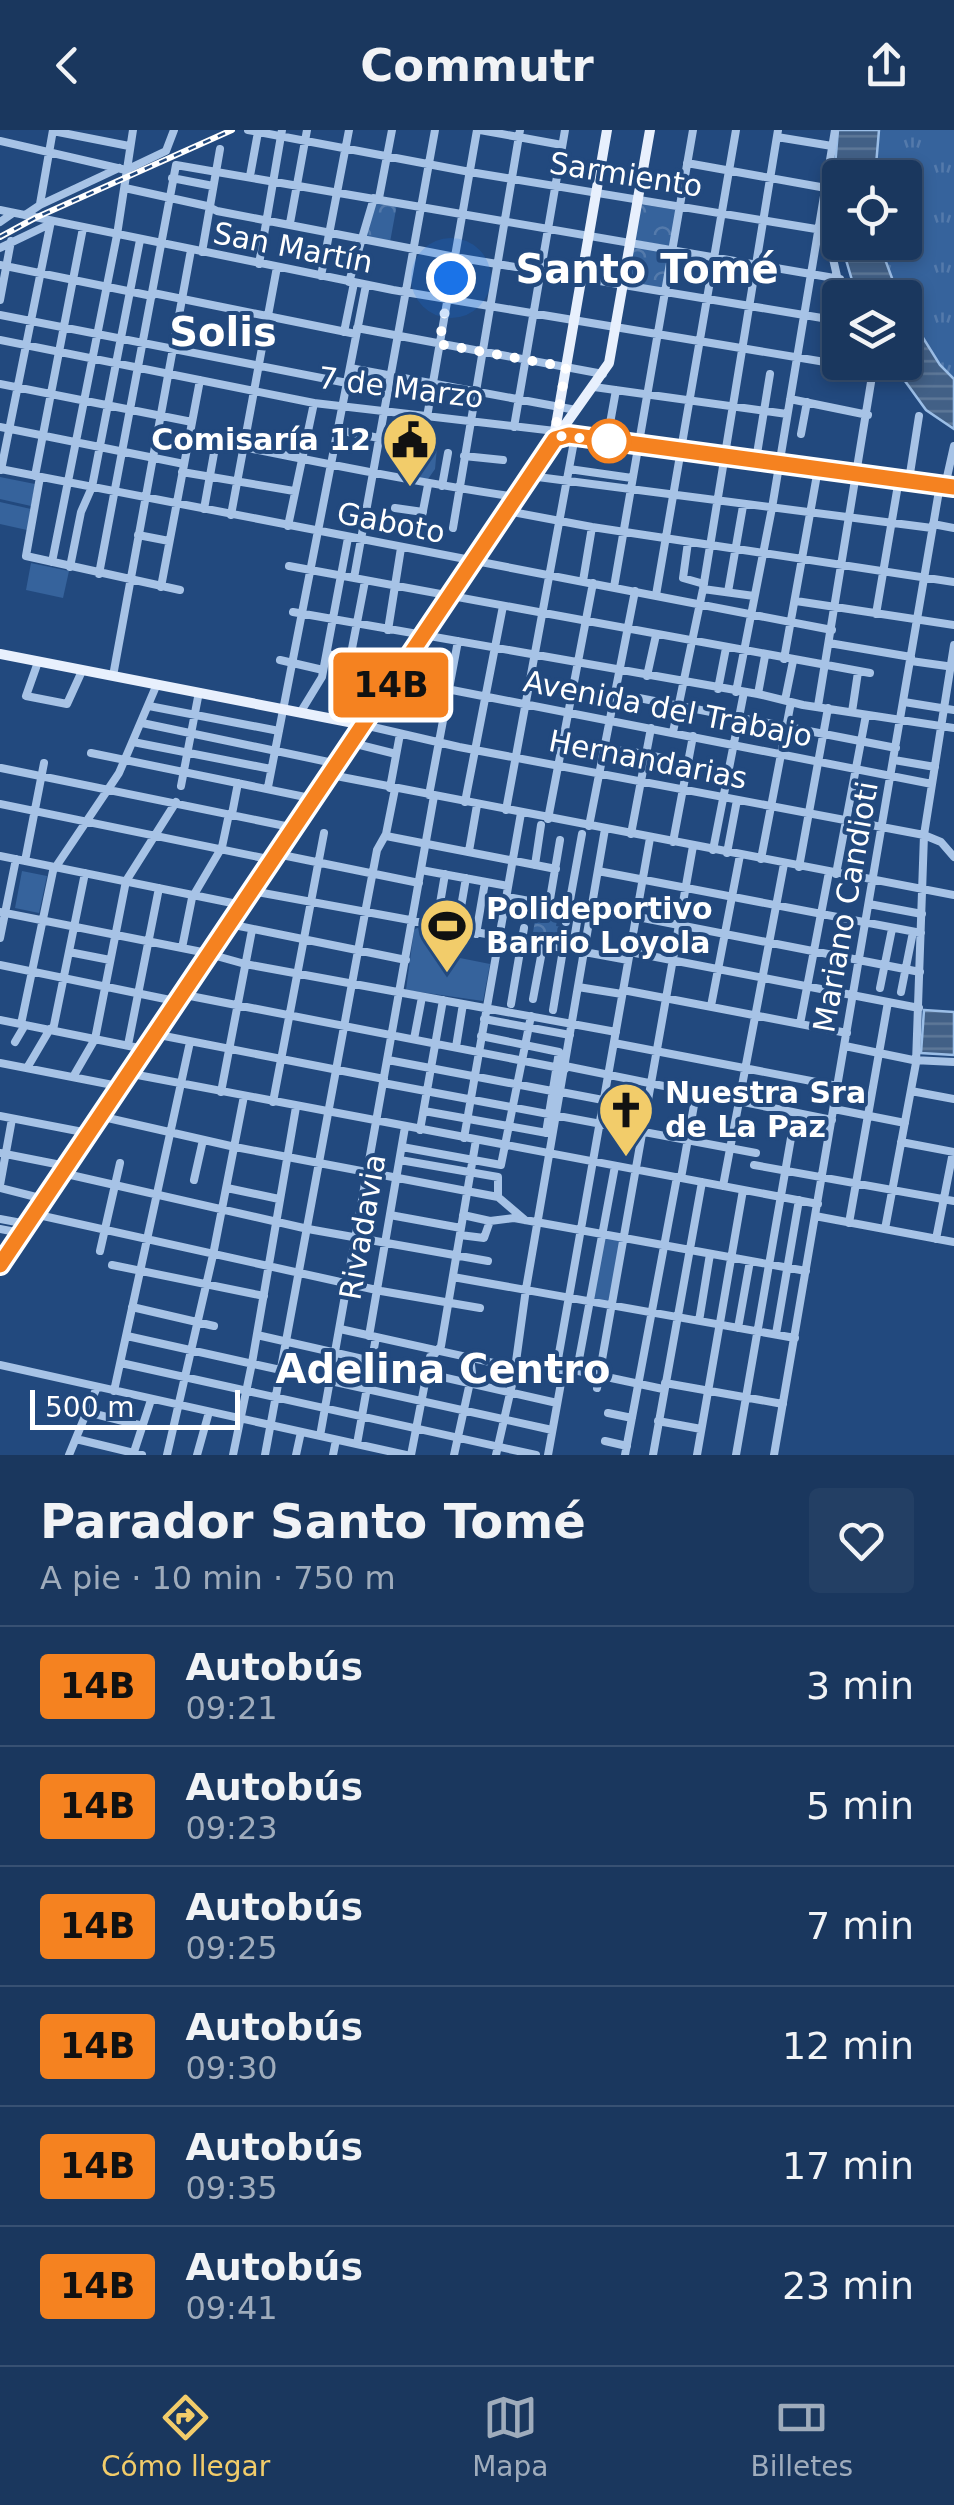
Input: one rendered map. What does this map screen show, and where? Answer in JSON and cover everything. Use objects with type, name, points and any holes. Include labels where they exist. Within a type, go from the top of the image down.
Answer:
[{"type":"main road","points":[[557,434],[608,130]]},
{"type":"main road","points":[[0,1265],[557,434],[603,374],[617,327],[650,130]]},
{"type":"main road","points":[[557,434],[946,486]]},
{"type":"main road","points":[[0,654],[364,725]]},
{"type":"main road","points":[[319,717],[364,725]]},
{"type":"main road","points":[[350,724],[355,730],[352,742]]},
{"type":"street","points":[[40,205],[53,130],[88,134],[130,146]]},
{"type":"street","points":[[52,562],[117,235],[124,188],[122,169],[132,130]]},
{"type":"street","points":[[25,215],[169,148],[174,130]]},
{"type":"street","points":[[290,223],[308,130]]},
{"type":"street","points":[[321,276],[349,130]]},
{"type":"street","points":[[344,332],[362,239],[392,130]]},
{"type":"street","points":[[354,578],[435,130]]},
{"type":"street","points":[[426,416],[479,130],[520,133],[562,145]]},
{"type":"street","points":[[514,427],[564,130]]},
{"type":"street","points":[[614,587],[693,130]]},
{"type":"street","points":[[656,595],[736,130]]},
{"type":"street","points":[[830,160],[835,130]]},
{"type":"street","points":[[250,176],[253,131]]},
{"type":"street","name":"Sarmiento","points":[[253,131],[822,231]]},
{"type":"street","points":[[453,528],[520,133]]},
{"type":"street","points":[[673,732],[704,586],[778,133],[832,146]]},
{"type":"street","points":[[259,264],[281,134]]},
{"type":"street","points":[[0,140],[122,169]]},
{"type":"street","points":[[202,252],[220,149]]},
{"type":"street","points":[[687,163],[822,187]]},
{"type":"street","points":[[99,574],[176,165],[840,279]]},
{"type":"street","points":[[172,178],[213,186]]},
{"type":"street","points":[[124,188],[455,257],[822,318]]},
{"type":"street","name":"San Martín","points":[[0,210],[366,285],[822,360]]},
{"type":"street","points":[[0,222],[13,213]]},
{"type":"street","points":[[0,248],[51,223]]},
{"type":"street","points":[[0,470],[4,428],[18,387],[51,223]]},
{"type":"street","points":[[84,228],[42,436],[25,553],[29,558],[180,590]]},
{"type":"street","points":[[713,850],[740,718],[744,652],[811,273],[822,234]]},
{"type":"street","points":[[0,300],[3,266],[12,240]]},
{"type":"street","points":[[70,567],[81,512],[92,488],[140,240]]},
{"type":"street","points":[[113,676],[191,250]]},
{"type":"street","points":[[833,260],[840,279]]},
{"type":"street","points":[[3,266],[344,332],[397,336],[603,374]]},
{"type":"street","points":[[232,515],[277,267]]},
{"type":"street","points":[[268,788],[366,285]]},
{"type":"street","points":[[0,315],[347,384]]},
{"type":"street","name":"7 de Marzo","points":[[0,340],[314,403],[557,434]]},
{"type":"street","points":[[350,368],[474,394],[577,410]]},
{"type":"street","points":[[756,460],[770,374]]},
{"type":"street","points":[[162,587],[200,380]]},
{"type":"street","name":"San Martín","points":[[868,414],[873,380]]},
{"type":"street","points":[[0,384],[192,422]]},
{"type":"street","points":[[594,387],[788,414]]},
{"type":"street","points":[[607,440],[616,390]]},
{"type":"street","points":[[790,399],[868,414],[818,706]]},
{"type":"street","points":[[801,434],[807,402]]},
{"type":"street","points":[[288,526],[314,403]]},
{"type":"street","points":[[876,614],[892,522],[919,416]]},
{"type":"street","points":[[4,428],[152,458],[210,476],[294,491]]},
{"type":"street","points":[[338,430],[379,438]]},
{"type":"street","points":[[189,436],[428,484],[516,497]]},
{"type":"street","points":[[506,810],[575,436]]},
{"type":"street","points":[[204,510],[216,442]]},
{"type":"street","name":"Mariano Candioti","points":[[774,1455],[933,526],[954,446]]},
{"type":"street","points":[[442,486],[448,453]]},
{"type":"street","points":[[464,456],[503,460]]},
{"type":"street","points":[[761,859],[786,728],[792,623],[818,468]]},
{"type":"street","points":[[570,469],[632,478]]},
{"type":"street","name":"Gaboto","points":[[0,470],[832,630]]},
{"type":"street","points":[[530,476],[743,506],[954,528]]},
{"type":"street","points":[[395,508],[422,517],[428,484]]},
{"type":"street","points":[[728,592],[743,506]]},
{"type":"street","points":[[507,511],[592,528],[954,582]]},
{"type":"street","points":[[582,581],[592,528]]},
{"type":"street","points":[[138,535],[169,541]]},
{"type":"street","points":[[300,713],[324,670],[348,538]]},
{"type":"street","points":[[688,542],[683,578],[754,596]]},
{"type":"street","points":[[388,630],[401,548]]},
{"type":"street","points":[[289,566],[870,673]]},
{"type":"street","points":[[365,580],[344,690],[368,694]]},
{"type":"street","points":[[535,865],[559,766],[594,583]]},
{"type":"street","points":[[589,826],[634,590]]},
{"type":"street","points":[[796,601],[954,625]]},
{"type":"street","points":[[466,802],[503,606]]},
{"type":"street","points":[[293,612],[954,728]]},
{"type":"street","points":[[648,676],[656,635]]},
{"type":"street","points":[[320,1436],[406,960],[458,642]]},
{"type":"street","points":[[829,643],[953,668]]},
{"type":"street","points":[[901,992],[922,914],[924,836],[942,727],[949,710],[954,645]]},
{"type":"street","points":[[718,689],[726,648]]},
{"type":"street","name":"Avenida del Trabajo","points":[[327,654],[450,690],[932,784]]},
{"type":"street","points":[[758,694],[765,656]]},
{"type":"street","points":[[280,660],[324,670]]},
{"type":"street","points":[[38,662],[24,695],[67,704],[82,670]]},
{"type":"street","points":[[852,712],[858,672]]},
{"type":"street","points":[[15,1042],[23,1024],[54,868],[126,760],[157,684]]},
{"type":"street","points":[[181,786],[199,692]]},
{"type":"street","points":[[639,698],[896,748]]},
{"type":"street","points":[[904,702],[949,710]]},
{"type":"street","points":[[149,706],[279,731]]},
{"type":"street","points":[[799,867],[828,708]]},
{"type":"street","points":[[410,710],[445,717]]},
{"type":"street","points":[[800,1024],[866,715]]},
{"type":"street","points":[[142,723],[338,764]]},
{"type":"street","name":"Hernandarias","points":[[364,725],[440,744],[924,836]]},
{"type":"street","points":[[631,834],[651,728]]},
{"type":"street","points":[[265,1455],[372,874],[378,848],[386,836],[400,734]]},
{"type":"street","points":[[673,842],[693,736]]},
{"type":"street","points":[[134,742],[272,769]]},
{"type":"street","points":[[352,742],[396,754]]},
{"type":"street","points":[[623,750],[688,763]]},
{"type":"street","points":[[90,753],[315,798]]},
{"type":"street","points":[[894,760],[935,768]]},
{"type":"street","points":[[0,938],[3,912],[36,811],[44,763]]},
{"type":"street","points":[[1,768],[295,828]]},
{"type":"street","points":[[331,775],[521,813],[545,822],[589,826],[954,896]]},
{"type":"street","points":[[182,948],[193,895],[222,847],[238,782]]},
{"type":"street","points":[[728,853],[737,800]]},
{"type":"street","points":[[73,1077],[95,1038],[126,882],[176,802]]},
{"type":"street","points":[[0,804],[419,883]]},
{"type":"street","points":[[468,850],[477,805]]},
{"type":"street","points":[[464,1138],[521,813]]},
{"type":"street","points":[[497,1451],[550,1154],[552,1114],[570,1035],[605,829]]},
{"type":"street","points":[[273,1102],[324,832]]},
{"type":"street","points":[[574,940],[582,834]]},
{"type":"street","points":[[386,836],[556,869]]},
{"type":"street","points":[[924,836],[942,842],[954,857]]},
{"type":"street","points":[[548,1455],[561,1374],[558,1359],[650,838]]},
{"type":"street","points":[[549,905],[560,840]]},
{"type":"street","points":[[596,1388],[693,846]]},
{"type":"street","points":[[711,1006],[740,855]]},
{"type":"street","points":[[0,856],[242,905]]},
{"type":"street","points":[[722,1186],[784,864]]},
{"type":"street","points":[[421,870],[508,886]]},
{"type":"street","points":[[598,871],[917,933]]},
{"type":"street","points":[[27,1068],[52,1030],[85,874]]},
{"type":"street","points":[[436,927],[446,874]]},
{"type":"street","points":[[457,930],[466,878]]},
{"type":"street","points":[[476,934],[485,882]]},
{"type":"street","points":[[128,1045],[160,888]]},
{"type":"street","points":[[252,890],[563,950],[673,960],[918,1008]]},
{"type":"street","points":[[506,897],[636,917],[920,972]]},
{"type":"street","points":[[870,904],[922,914]]},
{"type":"street","points":[[566,922],[574,909]]},
{"type":"street","points":[[3,912],[245,964],[616,1032]]},
{"type":"street","points":[[229,924],[406,960]]},
{"type":"street","points":[[512,1004],[524,928]]},
{"type":"street","points":[[880,988],[892,929]]},
{"type":"street","points":[[220,1092],[252,930]]},
{"type":"street","points":[[885,1229],[916,1060],[920,972],[917,933]]},
{"type":"street","points":[[533,999],[542,946]]},
{"type":"street","points":[[552,1010],[563,950]]},
{"type":"street","points":[[70,952],[110,960]]},
{"type":"street","points":[[0,965],[608,1075],[832,1120]]},
{"type":"street","points":[[578,986],[666,998],[847,1033]]},
{"type":"street","points":[[414,1039],[422,997]]},
{"type":"street","name":"Rivadavia","points":[[420,1130],[443,1000]]},
{"type":"street","points":[[849,1223],[888,1002]]},
{"type":"street","points":[[456,1047],[463,1004]]},
{"type":"street","points":[[402,1147],[502,1164],[531,1016]]},
{"type":"street","points":[[484,1018],[570,1035]]},
{"type":"street","points":[[0,1020],[144,1048]]},
{"type":"street","points":[[154,1034],[427,1092],[756,1153]]},
{"type":"street","points":[[481,1036],[558,1051],[562,1068]]},
{"type":"street","points":[[114,1391],[190,1042]]},
{"type":"street","points":[[614,1043],[838,1086]]},
{"type":"street","points":[[844,1046],[916,1060],[954,1062]]},
{"type":"street","points":[[388,1060],[603,1100]]},
{"type":"street","points":[[0,1063],[118,1086]]},
{"type":"street","points":[[128,1072],[818,1204]]},
{"type":"street","points":[[911,1091],[954,1099]]},
{"type":"street","points":[[626,1450],[696,1094]]},
{"type":"street","points":[[167,1455],[187,1378],[244,1096]]},
{"type":"street","points":[[233,1455],[296,1107]]},
{"type":"street","points":[[834,1109],[905,1122]]},
{"type":"street","points":[[424,1111],[549,1134]]},
{"type":"street","points":[[0,1116],[88,1133]]},
{"type":"street","points":[[99,1116],[287,1158],[498,1198],[525,1220]]},
{"type":"street","points":[[12,1119],[0,1186],[44,1199]]},
{"type":"street","name":"Rivadavia","points":[[357,1444],[405,1127]]},
{"type":"street","points":[[736,1455],[792,1138]]},
{"type":"street","points":[[194,1180],[203,1140]]},
{"type":"street","points":[[0,1365],[357,1444],[373,1451],[409,1455],[430,1360],[448,1302],[476,1140]]},
{"type":"street","points":[[902,1142],[953,1152],[936,1239]]},
{"type":"street","points":[[3,1154],[115,1186],[275,1222],[488,1261]]},
{"type":"street","points":[[400,1160],[496,1176]]},
{"type":"street","points":[[100,1251],[120,1164]]},
{"type":"street","points":[[498,1165],[498,1198]]},
{"type":"street","points":[[754,1165],[954,1202]]},
{"type":"street","points":[[576,1370],[614,1166]]},
{"type":"street","points":[[656,1455],[658,1421],[702,1182]]},
{"type":"street","points":[[227,1188],[279,1199]]},
{"type":"street","points":[[697,1455],[743,1190]]},
{"type":"street","points":[[776,1334],[799,1200]]},
{"type":"street","points":[[390,1215],[484,1238],[490,1221]]},
{"type":"street","points":[[464,1216],[490,1221],[525,1220],[806,1271]]},
{"type":"street","points":[[816,1216],[954,1242]]},
{"type":"street","points":[[0,1219],[105,1231],[480,1308]]},
{"type":"street","points":[[0,1228],[27,1224]]},
{"type":"street","points":[[699,1320],[710,1254]]},
{"type":"street","points":[[738,1328],[750,1262]]},
{"type":"street","points":[[112,1265],[264,1296]]},
{"type":"street","points":[[452,1276],[795,1338]]},
{"type":"street","points":[[132,1307],[214,1326]]},
{"type":"street","points":[[340,1329],[553,1376],[576,1370],[639,1384],[783,1404]]},
{"type":"street","points":[[257,1335],[558,1402]]},
{"type":"street","points":[[126,1336],[552,1430]]},
{"type":"street","points":[[454,1455],[470,1382],[470,1358]]},
{"type":"street","points":[[121,1363],[416,1428],[497,1451],[536,1455]]},
{"type":"street","points":[[69,1455],[97,1387]]},
{"type":"street","points":[[76,1440],[137,1454],[152,1400]]},
{"type":"street","points":[[88,1412],[143,1426]]},
{"type":"street","points":[[197,1455],[209,1412]]},
{"type":"street","points":[[608,1414],[632,1418]]},
{"type":"street","points":[[658,1421],[701,1428]]},
{"type":"street","points":[[296,1455],[300,1432]]},
{"type":"street","points":[[333,1455],[336,1440]]},
{"type":"street","points":[[604,1441],[639,1452]]},
{"type":"green space","points":[[879,130],[954,130],[954,379],[922,340],[922,280],[892,280],[885,260],[922,260],[922,160],[876,160]]},
{"type":"green space","points":[[376,200],[397,204],[390,242],[364,237]]},
{"type":"green space","points":[[639,204],[676,210],[670,246],[634,240]]},
{"type":"green space","points":[[633,246],[669,252],[663,288],[627,282]]},
{"type":"green space","points":[[422,433],[438,436],[435,469],[428,479],[405,475]]},
{"type":"green space","points":[[0,477],[35,484],[31,506],[0,499]]},
{"type":"green space","points":[[0,502],[31,509],[27,530],[0,524]]},
{"type":"green space","points":[[31,563],[69,571],[63,598],[26,590]]},
{"type":"green space","points":[[22,871],[47,876],[39,913],[15,908]]},
{"type":"green space","points":[[527,904],[559,910],[556,926],[567,928],[564,945],[532,938],[535,921],[525,919]]},
{"type":"green space","name":"Polideportivo Barrio Loyola","points":[[417,928],[454,934],[450,956],[490,964],[483,1001],[406,990]]},
{"type":"green space","points":[[602,1238],[622,1241],[611,1303],[591,1299]]},
{"type":"shaded area","points":[[838,130],[879,130],[876,160],[836,160]]},
{"type":"shaded area","points":[[846,260],[885,260],[893,280],[852,280]]},
{"type":"shaded area","points":[[922,336],[954,379],[954,429],[926,410],[904,380],[922,380]]},
{"type":"shaded area","points":[[924,1010],[954,1012],[954,1055],[921,1053]]},
{"type":"railway","points":[[0,237],[232,130]]},
{"type":"bus line","name":"14B","points":[[0,1265],[555,439],[569,435],[954,487]]},
{"type":"place","name":"Comisaría 12","points":[[410,489]]},
{"type":"place","name":"Polideportivo Barrio Loyola","points":[[447,975]]},
{"type":"place","name":"Nuestra Sra de La Paz","points":[[626,1159]]},
{"type":"district","name":"Santo Tomé","points":[[647,269]]},
{"type":"district","name":"Solis","points":[[223,332]]},
{"type":"district","name":"Adelina Centro","points":[[443,1369]]},
{"type":"route","points":[[451,278],[439,344],[566,367],[555,431],[559,436],[609,441]]}]
